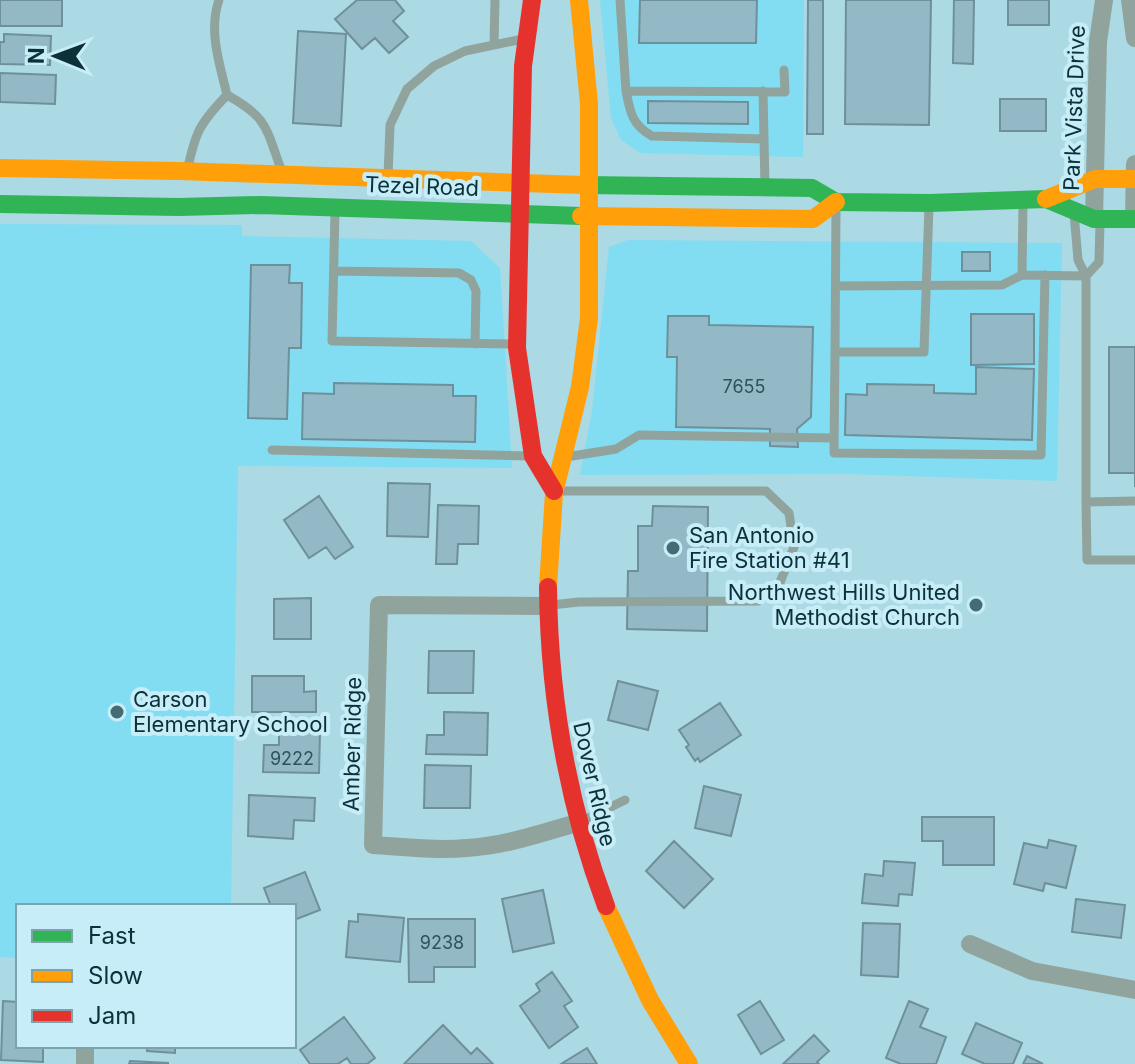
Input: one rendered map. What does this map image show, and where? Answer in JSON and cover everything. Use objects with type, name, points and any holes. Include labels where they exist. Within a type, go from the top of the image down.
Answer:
[{"type":"main road","points":[[532,0],[523,66],[517,345],[533,456],[554,491]]},
{"type":"main road","name":"Dover Ridge","points":[[579,0],[588,67],[586,349],[554,491],[546,606],[550,685],[565,781],[586,854],[618,936],[689,1064]]},
{"type":"main road","name":"Tezel Road","points":[[0,168],[589,186],[812,188],[836,202],[929,203],[1046,199],[1095,179],[1135,179]]},
{"type":"main road","name":"Tezel Road","points":[[1046,199],[1097,219],[1134,219]]},
{"type":"main road","name":"Tezel Road","points":[[0,204],[335,207],[589,216],[813,219],[836,202]]},
{"type":"street","name":"Park Vista Drive","points":[[1097,219],[1098,42],[1104,0]]},
{"type":"street","points":[[1130,0],[1135,38]]},
{"type":"street","points":[[1134,219],[1135,164]]},
{"type":"street","name":"Amber Ridge","points":[[546,606],[379,605],[373,845],[437,850],[470,848],[503,844],[577,823]]},
{"type":"street","points":[[970,944],[1032,971],[1135,990]]},
{"type":"lane","points":[[219,0],[215,12],[215,44],[227,95],[251,109],[263,121],[283,175]]},
{"type":"lane","points":[[494,45],[495,0]]},
{"type":"lane","points":[[620,0],[626,91],[632,118],[639,128],[652,136],[764,139]]},
{"type":"lane","points":[[388,179],[390,125],[407,89],[434,66],[465,51],[527,38]]},
{"type":"lane","points":[[626,91],[785,92],[784,70]]},
{"type":"lane","points":[[763,91],[765,187]]},
{"type":"lane","points":[[187,173],[195,134],[208,114],[227,95]]},
{"type":"lane","points":[[1022,275],[1023,199]]},
{"type":"lane","points":[[836,202],[834,453],[1041,455],[1045,275]]},
{"type":"lane","points":[[835,352],[924,352],[929,203]]},
{"type":"lane","points":[[335,207],[332,341],[517,345]]},
{"type":"lane","points":[[1074,211],[1078,260],[1086,276],[1087,560],[1135,560]]},
{"type":"lane","points":[[836,286],[1002,285],[1022,275],[1086,276],[1099,262],[1097,219]]},
{"type":"lane","points":[[334,271],[459,273],[471,280],[476,291],[475,344]]},
{"type":"lane","points":[[563,457],[616,449],[639,435],[834,438]]},
{"type":"lane","points":[[272,450],[533,456]]},
{"type":"lane","points":[[546,606],[579,602],[758,601],[779,585],[794,547],[789,513],[766,491],[554,491]]},
{"type":"lane","points":[[1086,502],[1135,501]]},
{"type":"lane","points":[[577,823],[625,800]]},
{"type":"shaded area","points":[[600,0],[804,0],[803,157],[640,153],[621,140],[611,118]]},
{"type":"shaded area","name":"Carson Elementary School","points":[[0,224],[242,225],[242,236],[471,241],[500,268],[512,468],[238,466],[231,904],[16,904],[16,958],[0,957]]},
{"type":"shaded area","points":[[628,240],[1062,243],[1057,481],[848,474],[580,475],[592,411],[609,247]]},
{"type":"building","points":[[0,0],[62,0],[62,26],[0,26]]},
{"type":"building","points":[[357,0],[395,0],[404,11],[393,21],[408,37],[389,53],[375,38],[362,49],[335,19]]},
{"type":"building","points":[[640,0],[757,0],[756,43],[639,43]]},
{"type":"building","points":[[808,0],[823,0],[823,134],[807,134]]},
{"type":"building","points":[[846,0],[931,0],[929,125],[845,124]]},
{"type":"building","points":[[954,0],[974,0],[973,64],[953,63]]},
{"type":"building","points":[[1008,0],[1049,0],[1049,25],[1008,25]]},
{"type":"building","points":[[298,31],[346,34],[341,126],[293,123]]},
{"type":"building","points":[[4,34],[51,36],[50,65],[0,64],[0,42],[4,42]]},
{"type":"building","points":[[0,73],[56,75],[55,104],[0,102]]},
{"type":"building","points":[[1000,99],[1046,99],[1046,131],[1000,131]]},
{"type":"building","points":[[648,101],[748,102],[748,124],[648,123]]},
{"type":"building","points":[[962,252],[990,252],[990,271],[962,271]]},
{"type":"building","points":[[251,265],[290,265],[289,283],[302,283],[301,348],[289,348],[287,419],[248,418]]},
{"type":"building","points":[[971,314],[1034,314],[1034,364],[971,365]]},
{"type":"building","points":[[668,316],[709,316],[709,325],[813,327],[811,417],[797,429],[798,447],[770,446],[770,429],[676,427],[677,357],[667,357]]},
{"type":"building","points":[[1109,347],[1135,347],[1135,473],[1109,473]]},
{"type":"building","points":[[976,367],[1034,369],[1032,440],[845,435],[846,394],[867,395],[867,384],[934,385],[934,393],[976,394]]},
{"type":"building","points":[[334,383],[453,385],[453,396],[476,396],[475,442],[302,439],[303,393],[334,394]]},
{"type":"building","points":[[388,483],[430,484],[428,537],[387,536]]},
{"type":"building","points":[[319,496],[353,547],[335,559],[326,547],[309,558],[284,520]]},
{"type":"building","points":[[438,505],[479,506],[478,544],[458,544],[457,564],[436,564]]},
{"type":"building","name":"San Antonio Fire Station #41","points":[[653,506],[708,507],[707,631],[627,629],[628,571],[638,571],[638,526],[652,526]]},
{"type":"building","points":[[311,598],[311,639],[274,639],[274,599]]},
{"type":"building","points":[[429,651],[474,651],[473,693],[428,693]]},
{"type":"building","points":[[252,676],[304,676],[304,692],[316,691],[316,712],[252,712]]},
{"type":"building","points":[[618,681],[658,691],[648,730],[608,720]]},
{"type":"building","points":[[720,703],[741,735],[700,762],[698,758],[695,761],[679,730]]},
{"type":"building","points":[[444,712],[488,713],[487,755],[426,754],[427,735],[444,735]]},
{"type":"building","points":[[279,733],[320,733],[319,773],[263,772],[264,745],[279,745]]},
{"type":"building","points":[[425,765],[471,766],[470,808],[424,808]]},
{"type":"building","points":[[704,786],[741,795],[731,836],[695,828]]},
{"type":"building","points":[[249,795],[315,798],[314,821],[294,820],[293,839],[248,836]]},
{"type":"building","points":[[922,817],[994,817],[994,865],[943,865],[943,841],[922,841]]},
{"type":"building","points":[[1049,840],[1076,846],[1066,888],[1045,883],[1043,891],[1014,884],[1024,843],[1047,848]]},
{"type":"building","points":[[674,841],[713,879],[684,908],[646,871]]},
{"type":"building","points":[[884,861],[915,863],[912,895],[899,894],[898,906],[862,903],[865,874],[883,876]]},
{"type":"building","points":[[305,872],[320,910],[296,919],[296,904],[270,904],[264,888]]},
{"type":"building","points":[[543,890],[554,943],[513,952],[502,899]]},
{"type":"building","points":[[1076,899],[1125,905],[1121,938],[1072,932]]},
{"type":"building","points":[[358,914],[404,918],[400,962],[346,957],[349,921],[358,922]]},
{"type":"building","points":[[408,919],[475,919],[475,967],[434,967],[434,982],[409,982]]},
{"type":"building","points":[[863,923],[900,924],[898,977],[861,975]]},
{"type":"building","points":[[552,972],[572,1001],[564,1006],[578,1027],[549,1048],[520,1006],[540,991],[536,984]]},
{"type":"building","points":[[3,1001],[16,1002],[16,1048],[43,1048],[43,1062],[1,1060]]},
{"type":"building","points":[[760,1001],[784,1040],[761,1054],[738,1015]]},
{"type":"building","points":[[909,1001],[928,1009],[920,1027],[946,1037],[936,1064],[901,1064],[886,1058]]},
{"type":"building","points":[[344,1017],[375,1058],[367,1064],[351,1064],[347,1058],[338,1064],[310,1064],[300,1050]]},
{"type":"building","points":[[976,1023],[1022,1043],[1013,1064],[985,1064],[962,1054]]},
{"type":"building","points":[[443,1025],[471,1054],[477,1048],[493,1064],[404,1064]]},
{"type":"building","points":[[814,1035],[829,1051],[817,1062],[819,1064],[783,1064]]},
{"type":"building","points":[[148,1048],[175,1048],[175,1053],[147,1051]]},
{"type":"building","points":[[587,1048],[597,1064],[561,1064]]},
{"type":"building","points":[[1027,1056],[1043,1064],[1023,1064]]},
{"type":"building","points":[[130,1061],[168,1063],[168,1064],[129,1064]]},
{"type":"traffic: fast","points":[[583,185],[812,188],[836,202],[1046,199],[1094,219],[1135,219]]},
{"type":"traffic: fast","points":[[0,204],[261,205],[581,216]]},
{"type":"traffic: slow","points":[[548,587],[554,493],[580,387],[589,318],[589,104],[579,0]]},
{"type":"traffic: slow","points":[[0,168],[583,185]]},
{"type":"traffic: slow","points":[[1046,199],[1095,179],[1135,179]]},
{"type":"traffic: slow","points":[[581,216],[813,219],[836,202]]},
{"type":"traffic: slow","points":[[606,906],[650,1000],[689,1064]]},
{"type":"traffic: jam","points":[[532,0],[523,66],[517,348],[533,456],[554,491]]},
{"type":"traffic: jam","points":[[548,587],[552,669],[563,749],[581,828],[606,906]]},
{"type":"place","name":"San Antonio Fire Station #41","points":[[673,548]]},
{"type":"place","name":"Northwest Hills United Methodist Church","points":[[976,605]]},
{"type":"place","name":"Carson Elementary School","points":[[117,712]]}]
